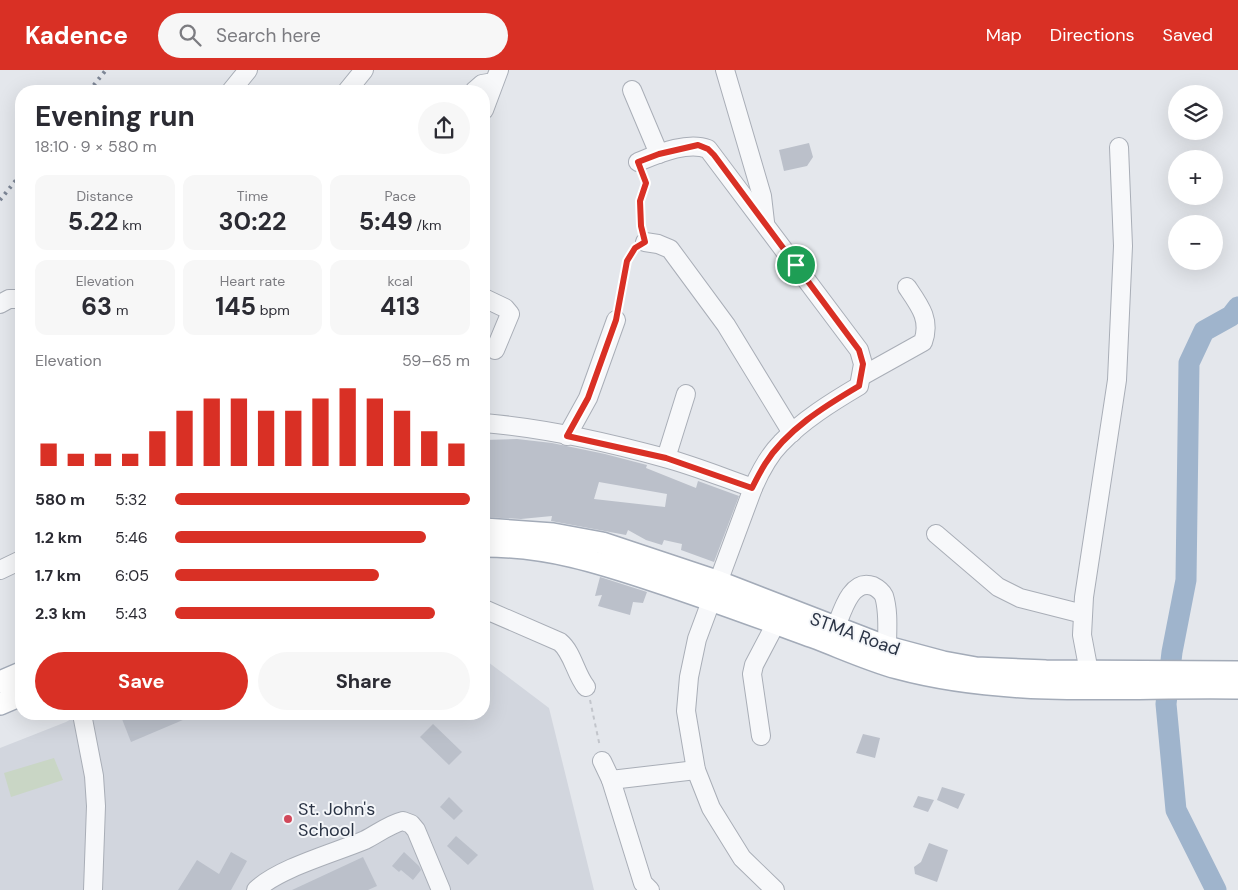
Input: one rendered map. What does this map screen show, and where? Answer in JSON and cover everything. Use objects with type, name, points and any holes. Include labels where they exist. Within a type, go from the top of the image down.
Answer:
[{"type":"main road","name":"STMA Road","points":[[490,529],[518,530],[576,537],[602,543],[716,591],[775,624],[882,663],[941,679],[1015,687],[1155,681],[1238,672]]},
{"type":"main road","name":"STMA Road","points":[[490,546],[518,546],[572,555],[716,591],[836,627],[887,647],[943,662],[976,668],[1089,672],[1155,681]]},
{"type":"main road","points":[[0,682],[15,676]]},
{"type":"main road","name":"STMA Road","points":[[1181,679],[1238,688]]},
{"type":"main road","points":[[0,704],[15,698]]},
{"type":"street","points":[[235,85],[248,70]]},
{"type":"street","points":[[352,85],[364,70]]},
{"type":"street","points":[[725,70],[762,196],[765,223]]},
{"type":"street","points":[[481,85],[496,76]]},
{"type":"street","points":[[490,93],[496,76]]},
{"type":"street","points":[[632,90],[659,154]]},
{"type":"street","points":[[638,162],[659,154],[698,145],[708,149],[859,350],[863,364],[859,386],[832,402],[792,433],[780,443],[764,465],[752,488],[698,639],[688,677],[686,712],[696,770],[711,808],[742,858],[775,890]]},
{"type":"street","points":[[1089,672],[1082,635],[1083,614],[1091,543],[1117,380],[1123,246],[1119,147]]},
{"type":"street","points":[[645,242],[658,244],[670,249],[726,324],[792,433]]},
{"type":"street","points":[[862,376],[923,342],[927,327],[921,308],[908,287]]},
{"type":"street","points":[[0,304],[9,299],[15,299]]},
{"type":"street","points":[[490,301],[505,308],[510,314],[495,350]]},
{"type":"street","points":[[567,436],[588,398],[616,320]]},
{"type":"street","points":[[666,458],[686,394]]},
{"type":"street","points":[[490,424],[567,436],[666,458],[752,488]]},
{"type":"street","points":[[936,534],[998,587],[1020,598],[1083,614]]},
{"type":"street","points":[[0,570],[15,563]]},
{"type":"street","points":[[836,627],[844,607],[856,587],[865,584],[875,587],[883,594],[886,608],[887,647]]},
{"type":"street","points":[[490,612],[560,642],[566,648],[576,673],[586,687]]},
{"type":"street","points":[[761,736],[752,674],[754,665],[775,624]]},
{"type":"street","points":[[83,720],[94,776],[96,806],[93,890]]},
{"type":"street","points":[[602,761],[611,780],[643,883],[650,890]]},
{"type":"street","points":[[611,780],[696,770]]},
{"type":"street","points":[[256,890],[262,884],[277,876],[374,836],[403,821],[411,824],[416,830],[441,890]]},
{"type":"path","points":[[616,320],[627,261],[635,248],[645,242],[641,226],[640,201],[646,183],[638,162]]},
{"type":"path","points":[[586,687],[602,761]]},
{"type":"shaded area","name":"St. John's School","points":[[490,664],[549,708],[594,890],[0,890],[0,748],[70,720],[490,720]]},
{"type":"green space","points":[[54,758],[63,780],[11,797],[4,773]]},
{"type":"building","points":[[809,143],[813,157],[807,166],[784,171],[779,150]]},
{"type":"building","points":[[517,439],[552,443],[605,454],[647,465],[646,468],[696,488],[698,481],[739,496],[714,562],[681,550],[682,544],[664,540],[662,545],[646,540],[628,530],[626,535],[551,521],[552,516],[521,519],[490,517],[490,440]],"holes":[[[599,482],[667,494],[665,507],[594,499]]]},
{"type":"building","points":[[600,577],[647,592],[643,603],[633,602],[630,615],[598,606],[602,595],[595,596]]},
{"type":"building","points":[[122,720],[183,720],[131,742]]},
{"type":"building","points":[[433,724],[462,752],[449,765],[420,737]]},
{"type":"building","points":[[863,734],[880,738],[875,758],[856,753]]},
{"type":"building","points":[[942,787],[965,794],[958,809],[937,800]]},
{"type":"building","points":[[918,796],[934,800],[928,812],[913,807]]},
{"type":"building","points":[[449,797],[463,811],[454,820],[440,807]]},
{"type":"building","points":[[456,836],[478,855],[468,865],[447,846]]},
{"type":"building","points":[[929,843],[948,850],[937,882],[915,874],[914,867],[921,862]]},
{"type":"building","points":[[231,852],[247,861],[231,890],[178,890],[197,860],[219,874]]},
{"type":"building","points":[[404,852],[421,870],[413,880],[401,870],[399,872],[392,866]]},
{"type":"building","points":[[363,857],[377,886],[368,890],[292,890]]},
{"type":"waterway","points":[[1216,890],[1176,810],[1166,704],[1172,652],[1186,580],[1189,363],[1204,331],[1231,316],[1238,307]]},
{"type":"railway","points":[[94,85],[106,70]]},
{"type":"railway","points":[[0,200],[15,181]]},
{"type":"place","name":"St. John's School","points":[[288,819]]},
{"type":"route","points":[[698,145],[708,149],[796,265],[859,350],[863,364],[862,376],[859,386],[832,402],[780,443],[764,465],[752,488],[666,458],[567,436],[580,416],[588,398],[616,320],[627,261],[635,248],[645,242],[641,226],[640,197],[646,181],[638,162],[659,154],[698,145]]}]
